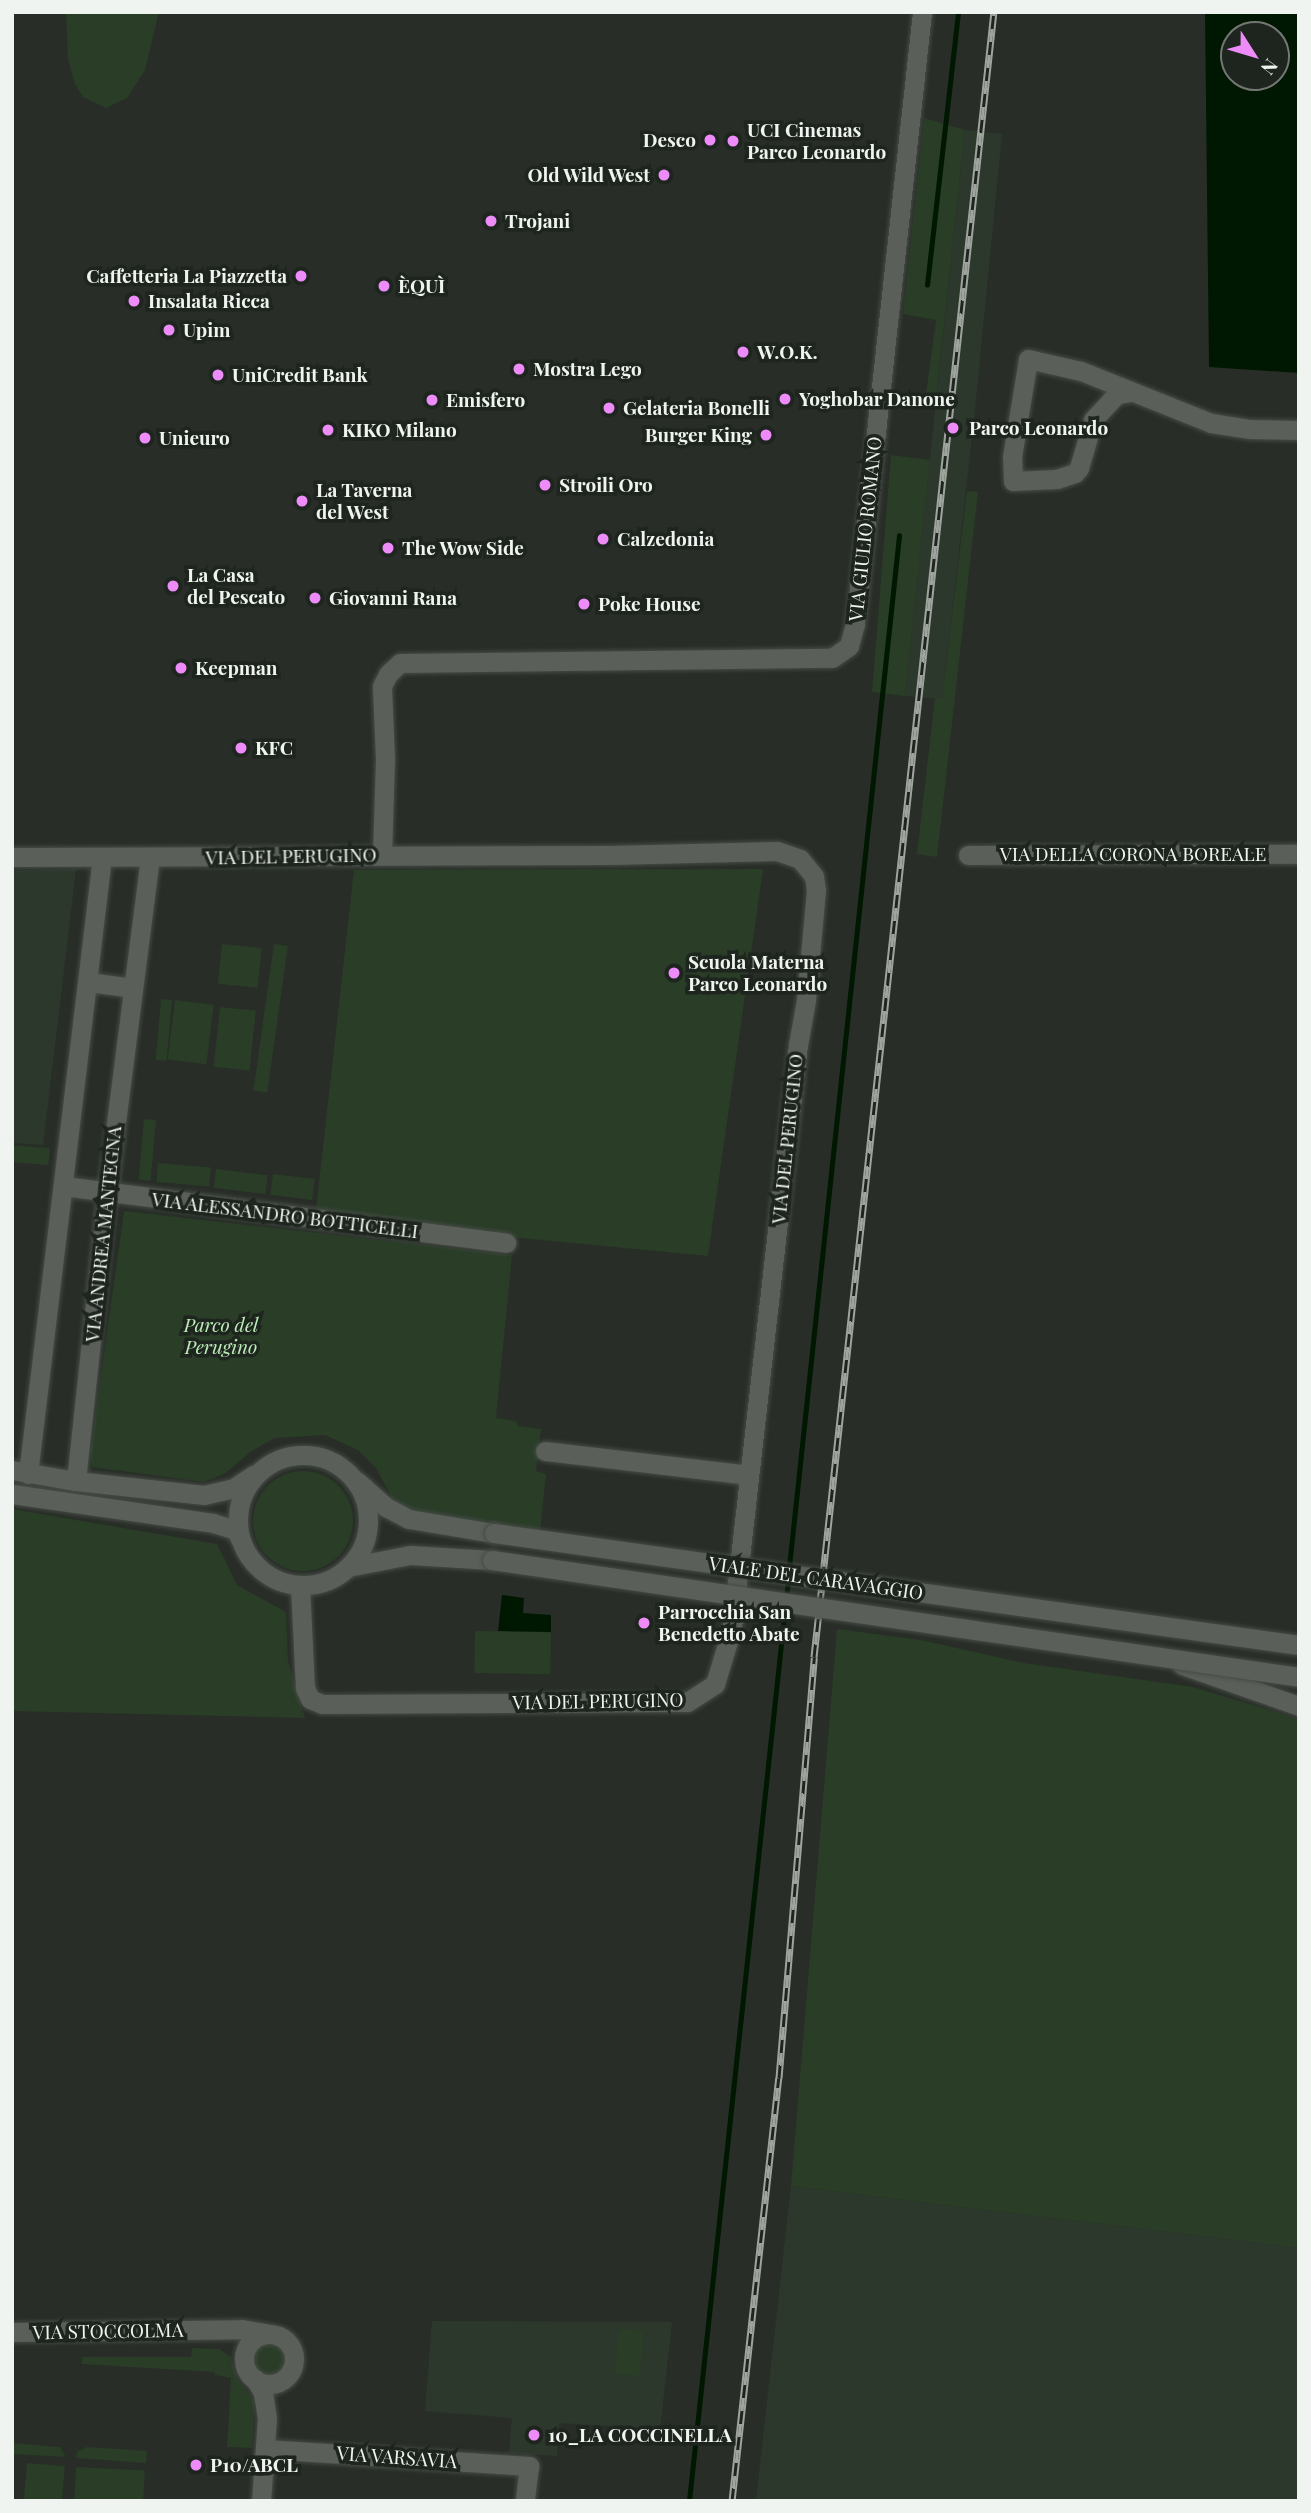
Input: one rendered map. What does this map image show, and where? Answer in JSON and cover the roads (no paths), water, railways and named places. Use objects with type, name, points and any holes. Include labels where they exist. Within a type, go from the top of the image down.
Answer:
[{"type":"street","name":"VIA GIULIO ROMANO","points":[[382,855],[385,773],[382,686],[388,674],[400,663],[832,658],[849,646],[855,624],[922,12]]},
{"type":"street","points":[[1081,370],[1094,384],[1097,394],[1093,420],[1079,468],[1075,473],[1057,478],[1013,481],[1012,457],[1028,359],[1081,370],[1211,423],[1249,429],[1299,430]]},
{"type":"street","points":[[1093,420],[1117,394],[1130,392]]},
{"type":"street","name":"VIA DEL PERUGINO","points":[[12,857],[610,855],[777,851],[796,857],[811,872],[816,890],[811,954],[732,1628],[715,1684],[687,1702],[316,1702],[310,1699],[305,1688],[300,1585]]},
{"type":"street","name":"VIA DELLA CORONA BOREALE","points":[[968,855],[1299,854]]},
{"type":"street","points":[[12,1494],[214,1522],[236,1530],[249,1557],[263,1572],[280,1581],[300,1585],[331,1579],[348,1567],[360,1550],[367,1531],[367,1510],[361,1490],[349,1474],[334,1462],[316,1456],[297,1455],[279,1460],[234,1489],[204,1495],[20,1472],[63,1186],[102,857]]},
{"type":"street","name":"VIA ANDREA MANTEGNA","points":[[76,1481],[107,1194],[149,858]]},
{"type":"street","points":[[88,982],[132,988]]},
{"type":"street","name":"VIA ALESSANDRO BOTTICELLI","points":[[63,1186],[107,1194],[506,1243]]},
{"type":"street","points":[[544,1451],[750,1475]]},
{"type":"street","points":[[240,1539],[238,1520],[241,1500],[249,1483],[263,1469]]},
{"type":"street","name":"VIALE DEL CARAVAGGIO","points":[[349,1474],[386,1507],[409,1519],[1299,1645]]},
{"type":"street","name":"VIALE DEL CARAVAGGIO","points":[[348,1567],[410,1555],[492,1560],[1299,1677]]},
{"type":"street","points":[[1168,1660],[1299,1706]]},
{"type":"street","name":"VIA STOCCOLMA","points":[[12,2332],[242,2329],[271,2334]]},
{"type":"street","name":"VIA STOCCOLMA","points":[[204,2330],[230,2341],[263,2393],[267,2418],[261,2501]]},
{"type":"street","points":[[271,2334],[286,2341],[293,2354],[292,2370],[281,2381],[267,2384],[250,2372],[244,2358],[250,2343],[256,2338],[271,2334]]},
{"type":"street","name":"VIA STOCCOLMA","points":[[267,2418],[281,2381]]},
{"type":"street","name":"VIA VARSAVIA","points":[[265,2449],[529,2466],[524,2501]]},
{"type":"waterway","points":[[927,285],[958,12]]},
{"type":"waterway","points":[[789,1567],[899,536]]},
{"type":"waterway","points":[[786,1599],[788,1579]]},
{"type":"waterway","points":[[689,2501],[785,1607]]},
{"type":"railway","points":[[732,2501],[779,2078],[814,1657],[994,12]]},
{"type":"place","name":"Desco","points":[[710,140]]},
{"type":"place","name":"UCI Cinemas Parco Leonardo","points":[[733,141]]},
{"type":"place","name":"Old Wild West","points":[[664,175]]},
{"type":"place","name":"Trojani","points":[[491,221]]},
{"type":"place","name":"Caffetteria La Piazzetta","points":[[301,276]]},
{"type":"place","name":"ÈQUÌ","points":[[384,286]]},
{"type":"place","name":"Insalata Ricca","points":[[134,301]]},
{"type":"place","name":"Upim","points":[[169,330]]},
{"type":"place","name":"W.O.K.","points":[[743,352]]},
{"type":"place","name":"Mostra Lego","points":[[519,369]]},
{"type":"place","name":"UniCredit Bank","points":[[218,375]]},
{"type":"place","name":"Yoghobar Danone","points":[[785,399]]},
{"type":"place","name":"Emisfero","points":[[432,400]]},
{"type":"place","name":"Gelateria Bonelli","points":[[609,408]]},
{"type":"place","name":"Parco Leonardo","points":[[953,428]]},
{"type":"place","name":"KIKO Milano","points":[[328,430]]},
{"type":"place","name":"Burger King","points":[[766,435]]},
{"type":"place","name":"Unieuro","points":[[145,438]]},
{"type":"place","name":"Stroili Oro","points":[[545,485]]},
{"type":"place","name":"La Taverna del West","points":[[302,501]]},
{"type":"place","name":"Calzedonia","points":[[603,539]]},
{"type":"place","name":"The Wow Side","points":[[388,548]]},
{"type":"place","name":"La Casa del Pescato","points":[[173,586]]},
{"type":"place","name":"Giovanni Rana","points":[[315,598]]},
{"type":"place","name":"Poke House","points":[[584,604]]},
{"type":"place","name":"Keepman","points":[[181,668]]},
{"type":"place","name":"KFC","points":[[241,748]]},
{"type":"place","name":"Scuola Materna Parco Leonardo","points":[[674,973]]},
{"type":"place","name":"Parrocchia San Benedetto Abate","points":[[644,1623]]},
{"type":"place","name":"10_LA COCCINELLA","points":[[534,2435]]},
{"type":"place","name":"P10/ABCL","points":[[196,2465]]},
{"type":"park label","name":"Parco del Perugino","points":[[221,1336]]}]
